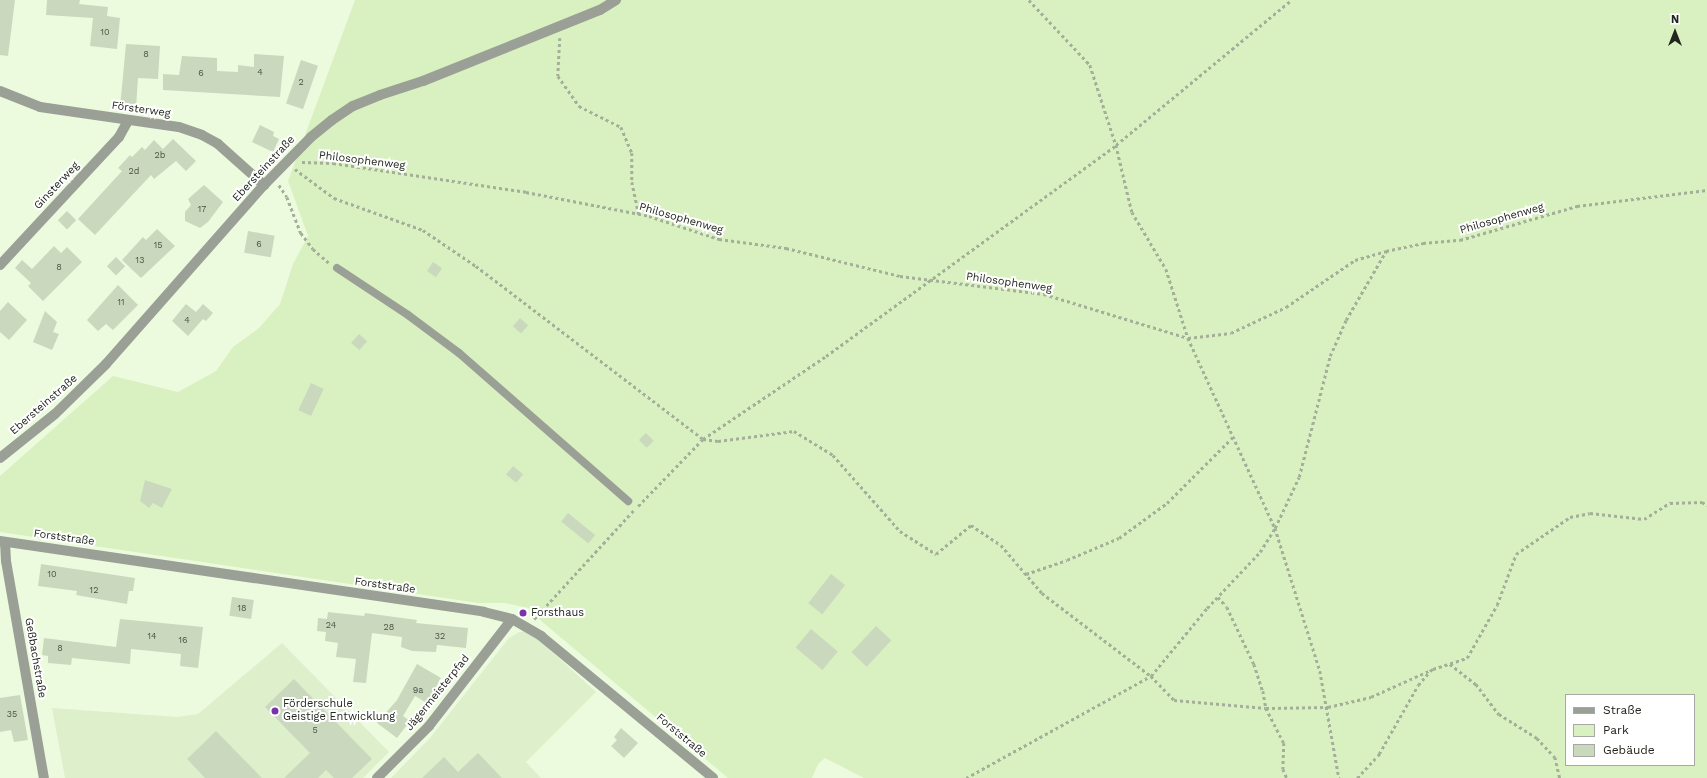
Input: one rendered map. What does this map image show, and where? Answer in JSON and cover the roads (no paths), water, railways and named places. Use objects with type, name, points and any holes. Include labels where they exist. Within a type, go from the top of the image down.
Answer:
[{"type":"street","name":"Ebersteinstraße","points":[[0,458],[55,414],[106,364],[272,176],[311,136],[353,106],[600,10],[616,0]]},
{"type":"street","name":"Försterweg","points":[[0,91],[40,107],[128,121],[180,127],[202,135],[224,149],[264,185]]},
{"type":"street","name":"Ginsterweg","points":[[0,265],[119,137],[128,121]]},
{"type":"street","name":"Forststraße","points":[[2,542],[484,612],[512,619],[527,627],[713,778]]},
{"type":"street","name":"Geßbachstraße","points":[[2,542],[44,778]]},
{"type":"street","name":"Jägermeisterpfad","points":[[377,778],[429,726],[512,619]]},
{"type":"lane","points":[[337,268],[408,315],[459,353],[628,501]]},
{"type":"place","name":"Forsthaus","points":[[523,613]]},
{"type":"place","name":"Förderschule Geistige Entwicklung","points":[[275,711]]}]
